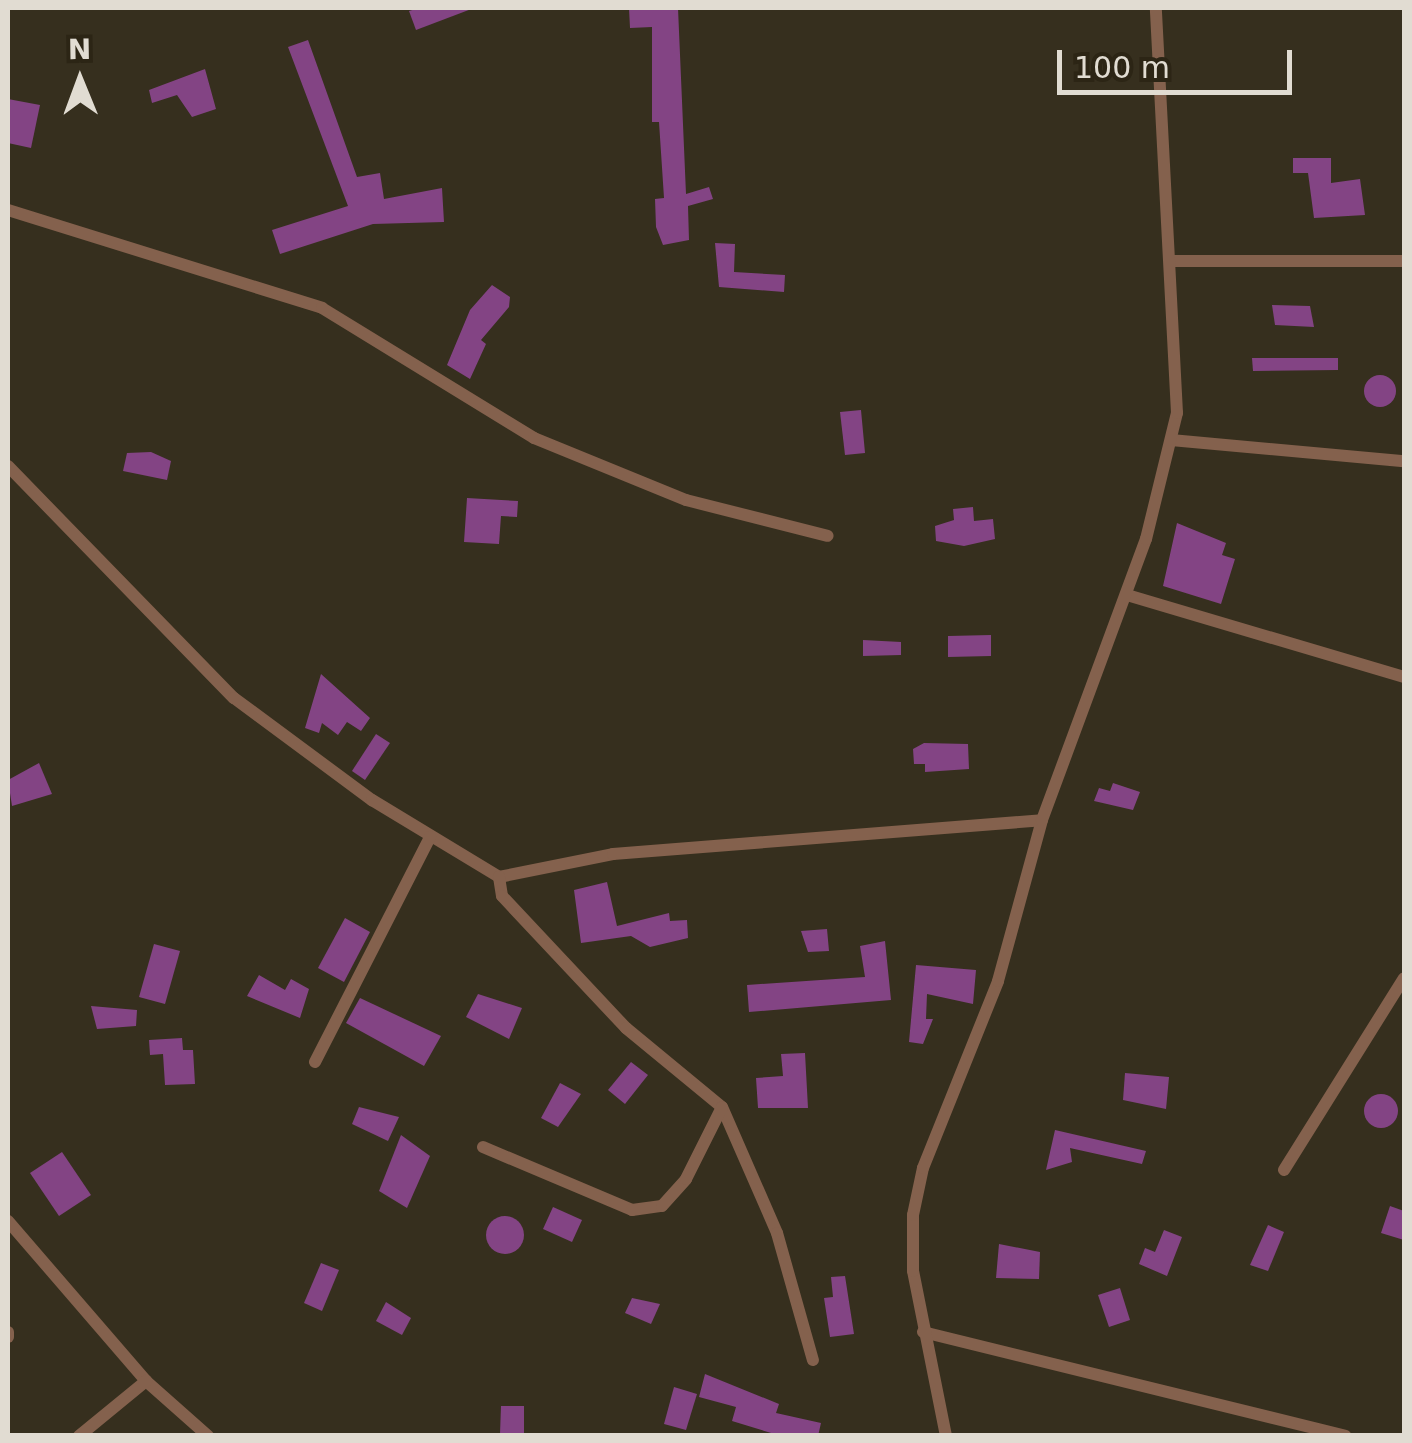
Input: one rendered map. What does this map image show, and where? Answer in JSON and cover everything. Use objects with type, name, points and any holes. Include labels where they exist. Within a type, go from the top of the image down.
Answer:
[{"type":"street","points":[[946,1436],[924,1332],[913,1215],[923,1168],[998,981],[1042,820],[1127,595],[1171,440],[1173,261],[1156,8]]},
{"type":"street","points":[[8,210],[322,308],[552,446],[686,500],[828,536]]},
{"type":"street","points":[[1173,261],[1404,261]]},
{"type":"street","points":[[1171,440],[1404,461]]},
{"type":"street","points":[[8,466],[234,698],[430,837],[499,877],[626,852],[1042,820]]},
{"type":"street","points":[[1127,595],[1404,678]]},
{"type":"street","points":[[315,1062],[430,837]]},
{"type":"street","points":[[499,877],[502,896],[626,1028],[722,1107],[777,1233],[813,1360]]},
{"type":"street","points":[[1284,1170],[1404,978]]},
{"type":"street","points":[[483,1146],[632,1210],[662,1206],[686,1179],[722,1107]]},
{"type":"street","points":[[8,1221],[146,1382],[208,1436]]},
{"type":"street","points":[[924,1332],[1345,1436]]},
{"type":"street","points":[[79,1436],[146,1382]]},
{"type":"building","points":[[419,8],[474,8],[416,30],[409,11]]},
{"type":"building","points":[[629,8],[678,8],[686,194],[709,187],[713,199],[688,206],[689,240],[663,245],[656,227],[655,199],[664,198],[659,122],[652,122],[652,27],[630,28]]},
{"type":"building","points":[[308,40],[357,177],[380,173],[384,199],[442,188],[444,222],[373,224],[280,254],[272,230],[348,206],[288,47]]},
{"type":"building","points":[[205,69],[216,109],[192,117],[177,95],[152,103],[149,90]]},
{"type":"building","points":[[8,99],[40,105],[31,148],[8,143]]},
{"type":"building","points":[[1293,158],[1331,158],[1331,183],[1360,179],[1365,215],[1314,218],[1308,173],[1293,173]]},
{"type":"building","points":[[715,243],[735,244],[734,272],[785,275],[784,292],[719,287]]},
{"type":"building","points":[[492,285],[510,297],[509,307],[481,340],[486,344],[470,379],[447,365],[470,310]]},
{"type":"building","points":[[1272,305],[1310,306],[1314,327],[1275,325]]},
{"type":"building","points":[[1252,358],[1338,358],[1338,370],[1253,371]]},
{"type":"building","points":[[1380,375],[1391,380],[1396,391],[1391,402],[1380,407],[1369,402],[1364,391],[1369,380]]},
{"type":"building","points":[[861,410],[865,453],[845,455],[840,412]]},
{"type":"building","points":[[151,452],[171,461],[167,480],[123,471],[127,453]]},
{"type":"building","points":[[467,498],[518,501],[517,517],[501,516],[499,544],[464,542]]},
{"type":"building","points":[[973,507],[974,521],[993,519],[995,539],[964,546],[936,541],[935,526],[954,520],[953,509]]},
{"type":"building","points":[[1177,523],[1226,543],[1222,555],[1235,559],[1221,604],[1163,586]]},
{"type":"building","points":[[991,635],[991,656],[948,657],[948,636]]},
{"type":"building","points":[[863,640],[901,642],[901,655],[863,656]]},
{"type":"building","points":[[321,674],[370,718],[361,731],[347,722],[338,735],[322,723],[319,733],[305,728]]},
{"type":"building","points":[[376,734],[390,743],[365,780],[352,771]]},
{"type":"building","points":[[924,743],[968,744],[969,769],[925,772],[925,764],[914,764],[913,749]]},
{"type":"building","points":[[39,763],[52,794],[12,806],[8,780]]},
{"type":"building","points":[[1113,783],[1140,792],[1133,810],[1094,801],[1099,788],[1110,791]]},
{"type":"building","points":[[607,882],[617,926],[669,913],[670,921],[687,920],[688,938],[650,947],[631,936],[581,943],[574,890]]},
{"type":"building","points":[[345,918],[370,932],[344,982],[318,968]]},
{"type":"building","points":[[827,929],[829,951],[808,952],[801,931]]},
{"type":"building","points":[[885,941],[891,1000],[749,1012],[747,985],[865,977],[860,946]]},
{"type":"building","points":[[154,944],[180,951],[165,1004],[139,997]]},
{"type":"building","points":[[916,965],[976,970],[973,1004],[927,994],[926,1019],[933,1019],[923,1044],[909,1042]]},
{"type":"building","points":[[259,975],[285,990],[291,979],[309,989],[300,1018],[247,996]]},
{"type":"building","points":[[478,994],[522,1008],[509,1039],[466,1017]]},
{"type":"building","points":[[360,998],[441,1036],[424,1066],[346,1023]]},
{"type":"building","points":[[91,1006],[137,1010],[136,1026],[97,1029]]},
{"type":"building","points":[[182,1038],[183,1050],[193,1050],[195,1084],[165,1085],[163,1054],[150,1055],[149,1040]]},
{"type":"building","points":[[805,1053],[808,1108],[758,1108],[756,1078],[783,1076],[781,1054]]},
{"type":"building","points":[[631,1062],[648,1075],[625,1104],[608,1090]]},
{"type":"building","points":[[1125,1073],[1169,1077],[1166,1109],[1123,1100]]},
{"type":"building","points":[[560,1083],[581,1094],[558,1127],[541,1118]]},
{"type":"building","points":[[1381,1094],[1393,1099],[1398,1111],[1393,1123],[1381,1128],[1369,1123],[1364,1111],[1369,1099]]},
{"type":"building","points":[[359,1107],[399,1117],[388,1141],[352,1124]]},
{"type":"building","points":[[1055,1130],[1146,1151],[1142,1164],[1070,1148],[1072,1162],[1046,1170]]},
{"type":"building","points":[[401,1135],[430,1156],[407,1208],[379,1191]]},
{"type":"building","points":[[62,1152],[91,1195],[59,1216],[30,1173]]},
{"type":"building","points":[[1390,1206],[1404,1211],[1404,1240],[1381,1233]]},
{"type":"building","points":[[553,1207],[582,1220],[572,1242],[543,1229]]},
{"type":"building","points":[[505,1216],[519,1221],[524,1235],[519,1249],[505,1254],[491,1249],[486,1235],[491,1221]]},
{"type":"building","points":[[1268,1225],[1284,1232],[1268,1271],[1250,1265]]},
{"type":"building","points":[[1164,1230],[1182,1237],[1167,1276],[1139,1264],[1145,1248],[1155,1252]]},
{"type":"building","points":[[999,1244],[1040,1252],[1039,1279],[996,1278]]},
{"type":"building","points":[[321,1263],[339,1270],[322,1311],[304,1303]]},
{"type":"building","points":[[845,1276],[854,1334],[830,1337],[824,1298],[833,1297],[831,1277]]},
{"type":"building","points":[[1120,1288],[1130,1320],[1109,1327],[1098,1295]]},
{"type":"building","points":[[632,1298],[660,1304],[651,1324],[625,1313]]},
{"type":"building","points":[[386,1302],[411,1318],[402,1335],[376,1321]]},
{"type":"building","points":[[705,1374],[779,1404],[776,1413],[821,1423],[818,1436],[781,1436],[732,1421],[736,1407],[699,1397]]},
{"type":"building","points":[[674,1387],[697,1394],[686,1430],[664,1424]]},
{"type":"building","points":[[501,1406],[524,1406],[524,1435],[500,1434]]}]
